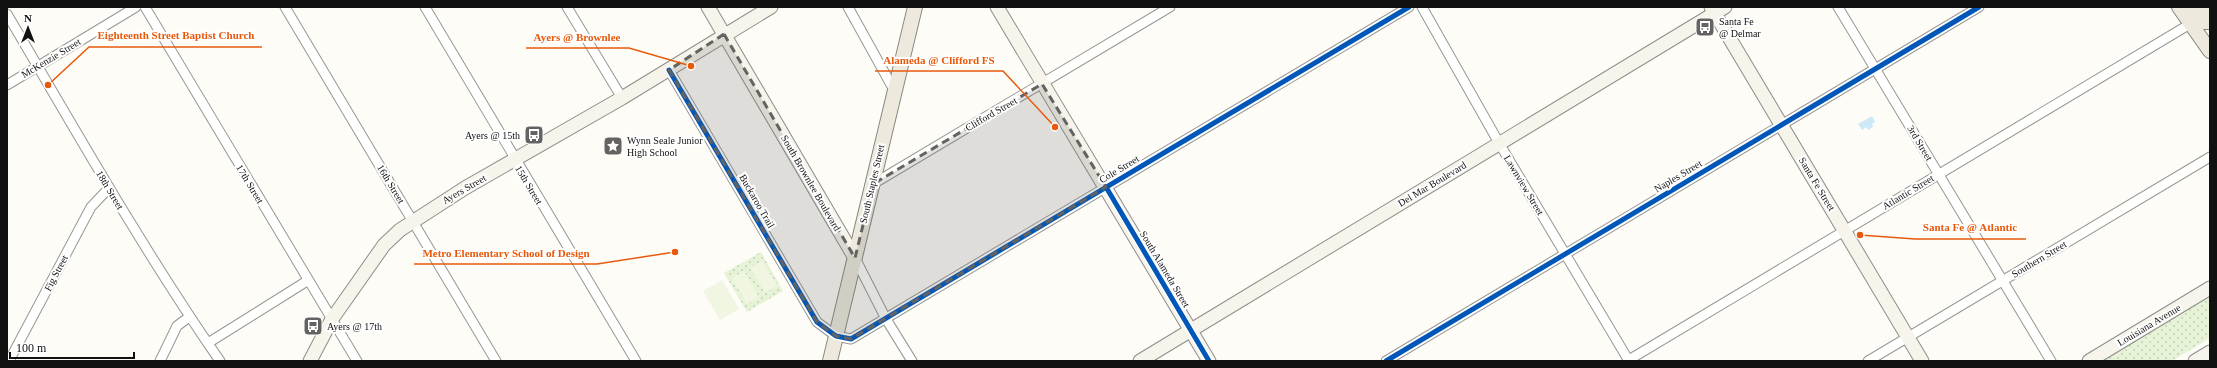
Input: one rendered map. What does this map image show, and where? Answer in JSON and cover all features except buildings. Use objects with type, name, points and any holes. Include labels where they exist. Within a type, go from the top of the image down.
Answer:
[{"type":"main road","name":"South Brownlee Boulevard","points":[[708,7],[855,258]]},
{"type":"main road","name":"Ayers Street","points":[[310,361],[332,319],[384,246],[413,221],[514,160],[669,70],[724,34],[771,7]]},
{"type":"main road","name":"South Staples Street","points":[[830,361],[915,7]]},
{"type":"main road","name":"South Alameda Street","points":[[997,7],[1209,361]]},
{"type":"main road","points":[[2178,7],[2210,51]]},
{"type":"main road","points":[[2184,7],[2203,22],[2210,22]]},
{"type":"main road","points":[[2203,7],[2210,16]]},
{"type":"main road","name":"Del Mar Boulevard","points":[[1140,361],[1717,9]]},
{"type":"main road","name":"Santa Fe Street","points":[[1717,9],[1782,124],[1922,361]]},
{"type":"main road","name":"Louisiana Avenue","points":[[2088,361],[2210,288]]},
{"type":"main road","points":[[2195,361],[2210,352]]},
{"type":"street","name":"McKenzie Street","points":[[7,85],[136,7]]},
{"type":"street","name":"17th Street","points":[[145,7],[357,361]]},
{"type":"street","name":"16th Street","points":[[285,7],[496,361]]},
{"type":"street","name":"15th Street","points":[[425,7],[514,160],[636,361]]},
{"type":"street","points":[[568,7],[622,98]]},
{"type":"street","points":[[848,7],[894,90]]},
{"type":"street","name":"Clifford Street","points":[[873,184],[1170,7]]},
{"type":"street","name":"Cole Street","points":[[836,336],[851,339],[886,319],[1409,7]]},
{"type":"street","name":"Lawnview Street","points":[[1422,7],[1499,143],[1628,361]]},
{"type":"street","name":"3rd Street","points":[[1838,7],[2051,361]]},
{"type":"street","name":"Naples Street","points":[[1386,361],[1979,7]]},
{"type":"street","name":"18th Street","points":[[7,14],[109,188],[189,317],[220,361]]},
{"type":"street","name":"Atlantic Street","points":[[1628,361],[2190,24]]},
{"type":"street","name":"Buckaroo Trail","points":[[669,70],[817,322],[836,336]]},
{"type":"street","name":"Southern Street","points":[[1868,361],[2210,157]]},
{"type":"street","name":"Fig Street","points":[[9,361],[91,208],[109,188]]},
{"type":"street","name":"South Brownlee Boulevard","points":[[855,258],[886,319],[912,361]]},
{"type":"street","points":[[208,343],[308,281]]},
{"type":"street","points":[[160,361],[177,326],[189,317]]},
{"type":"highlighted area","points":[[724,34],[855,258],[873,184],[1042,84],[1106,187],[851,339],[836,336],[817,322],[669,70]]},
{"type":"green space","points":[[761,252],[783,291],[747,312],[724,273]]},
{"type":"green space","points":[[762,261],[777,286],[765,293],[750,268]]},
{"type":"green space","points":[[744,271],[759,297],[747,304],[732,278]]},
{"type":"green space","points":[[722,280],[739,309],[720,320],[703,291]]},
{"type":"green space","points":[[2210,294],[2210,338],[2172,361],[2097,361]]},
{"type":"water","points":[[1872,116],[1875,122],[1872,124],[1873,127],[1868,130],[1866,127],[1862,130],[1858,124]]},
{"type":"cycle path","points":[[669,70],[817,322],[836,336],[851,339],[1409,7]]},
{"type":"cycle path","points":[[1386,361],[1979,7]]},
{"type":"cycle path","points":[[1106,187],[1209,361]]},
{"type":"place","name":"Santa Fe @ Delmar","points":[[1705,27]]},
{"type":"place","name":"Ayers @ Brownlee","points":[[691,66]]},
{"type":"place","name":"Eighteenth Street Baptist Church","points":[[48,85]]},
{"type":"place","name":"Alameda @ Clifford FS","points":[[1055,127]]},
{"type":"place","name":"Ayers @ 15th","points":[[534,135]]},
{"type":"place","name":"Wynn Seale Junior High School","points":[[613,146]]},
{"type":"place","name":"Santa Fe @ Atlantic","points":[[1860,235]]},
{"type":"place","name":"Metro Elementary School of Design","points":[[675,252]]},
{"type":"place","name":"Ayers @ 17th","points":[[313,326]]}]
